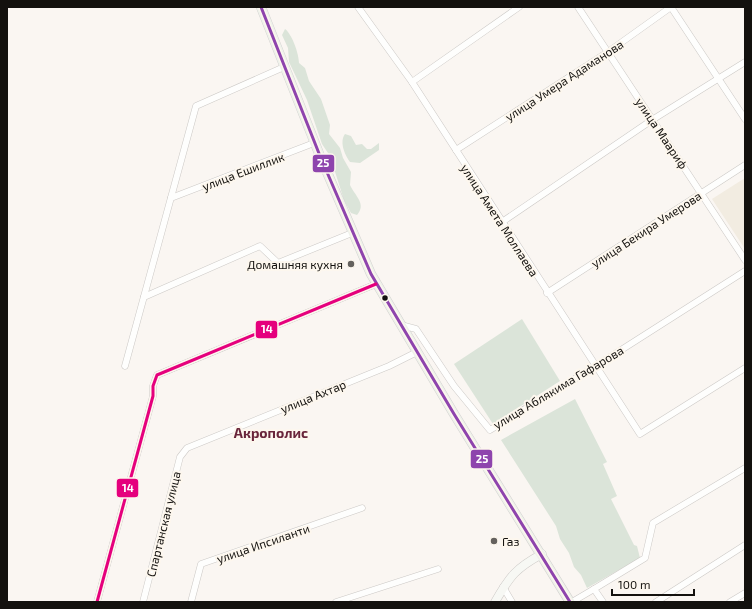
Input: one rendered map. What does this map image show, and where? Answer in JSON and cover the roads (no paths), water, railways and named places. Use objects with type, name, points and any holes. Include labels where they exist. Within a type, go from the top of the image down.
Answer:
[{"type":"main road","points":[[261,7],[314,143],[352,233],[376,284],[571,602]]},
{"type":"main road","points":[[495,602],[503,587],[521,565],[542,554]]},
{"type":"street","points":[[412,82],[519,7]]},
{"type":"street","name":"улица Маариф","points":[[578,7],[745,260]]},
{"type":"street","points":[[671,7],[745,119]]},
{"type":"street","name":"улица Умера Адаманова","points":[[456,150],[608,52],[671,7]]},
{"type":"street","name":"улица Амета Моллаева","points":[[361,8],[412,82],[547,293],[640,434],[745,368]]},
{"type":"street","points":[[502,222],[652,120],[745,62]]},
{"type":"street","points":[[125,366],[196,106],[284,67]]},
{"type":"street","name":"улица Ешиллик","points":[[171,198],[314,143]]},
{"type":"street","name":"улица Бекира Умерова","points":[[547,293],[701,192],[745,165]]},
{"type":"street","points":[[144,297],[260,246],[278,263],[352,233]]},
{"type":"street","name":"улица Аблякима Гафарова","points":[[400,324],[416,329],[454,386],[490,430],[596,366],[745,271]]},
{"type":"street","points":[[97,602],[153,396],[154,380],[157,375],[376,284]]},
{"type":"street","name":"улица Ахтар","points":[[187,448],[389,366],[417,352]]},
{"type":"street","name":"Спартанская улица","points":[[144,602],[180,457],[187,448]]},
{"type":"street","points":[[571,602],[645,558],[653,523],[745,468]]},
{"type":"street","name":"улица Ипсиланти","points":[[191,602],[201,564],[362,508]]},
{"type":"street","points":[[656,602],[745,545]]},
{"type":"street","points":[[336,602],[438,569]]},
{"type":"street","points":[[503,587],[512,602]]},
{"type":"street","points":[[594,589],[603,602]]},
{"type":"street","points":[[730,602],[745,593]]},
{"type":"place","name":"Домашняя кухня","points":[[351,264]]},
{"type":"place","name":"Газ","points":[[494,541]]},
{"type":"district","name":"Акрополис","points":[[271,432]]}]
